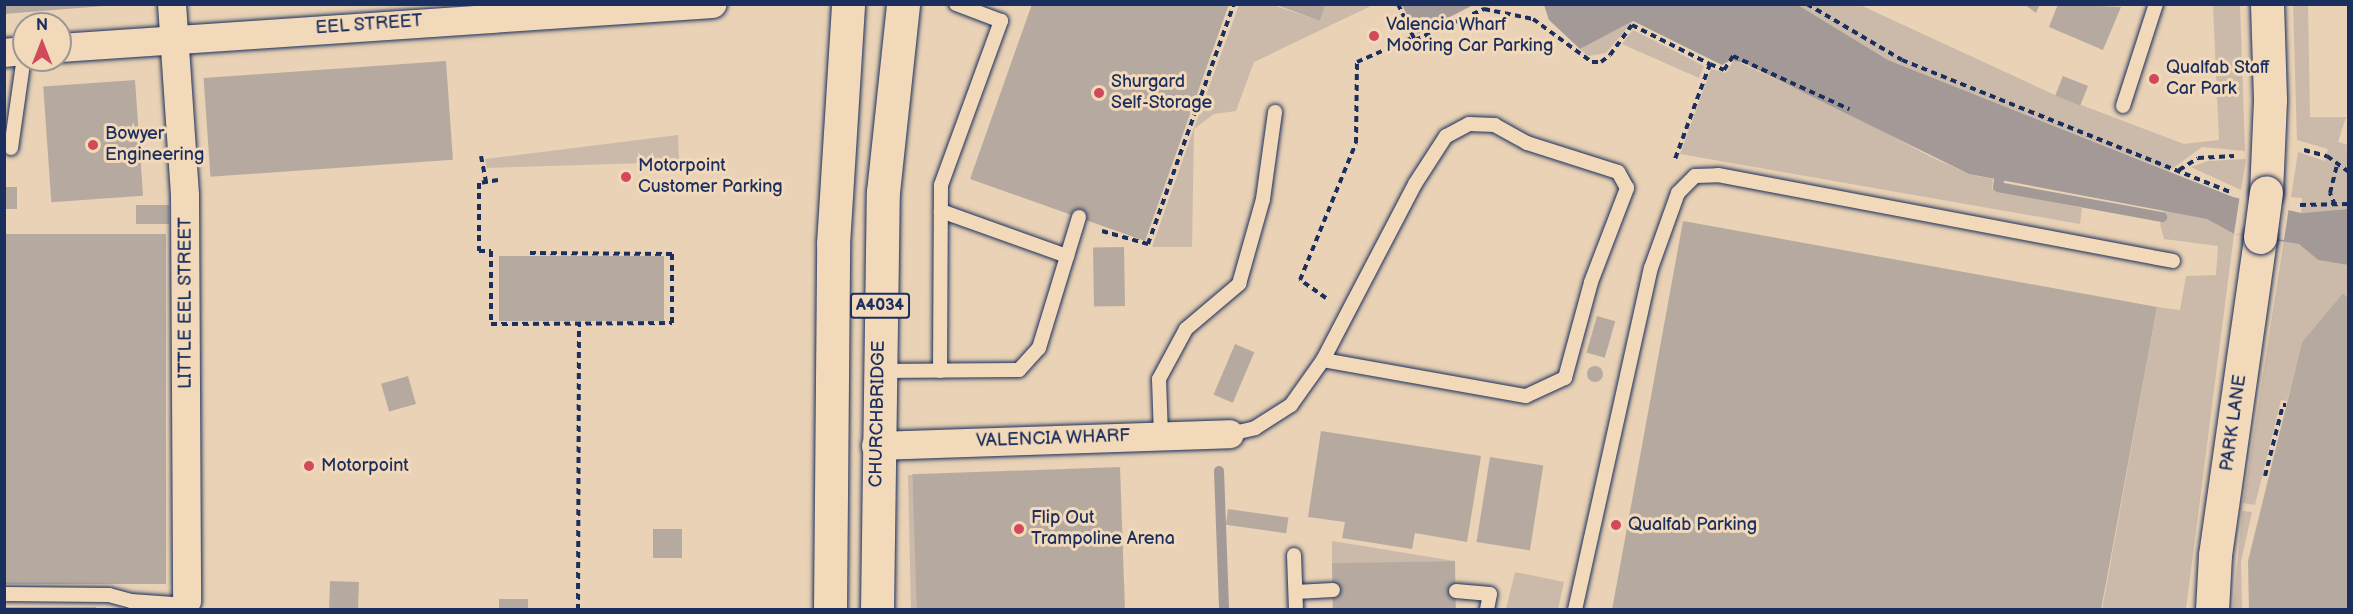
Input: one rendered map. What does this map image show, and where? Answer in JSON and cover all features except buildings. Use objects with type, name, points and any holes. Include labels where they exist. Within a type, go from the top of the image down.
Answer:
[{"type":"main road","name":"A4034","points":[[830,609],[833,244],[848,4]]},
{"type":"main road","name":"CHURCHBRIDGE","points":[[877,609],[876,446],[886,140],[903,4]]},
{"type":"main road","name":"PARK LANE","points":[[2212,609],[2215,555],[2266,196],[2270,99],[2266,4]]},
{"type":"street","name":"LITTLE EEL STREET","points":[[172,4],[185,196],[187,605]]},
{"type":"street","name":"EEL STREET","points":[[72,47],[713,4]]},
{"type":"street","name":"VALENCIA WHARF","points":[[876,446],[1230,434]]},
{"type":"lane","points":[[940,371],[941,185],[1001,21],[957,4]]},
{"type":"lane","points":[[2123,106],[2156,4]]},
{"type":"lane","points":[[11,148],[22,72]]},
{"type":"lane","points":[[1161,436],[1159,380],[1186,329],[1239,284],[1263,199],[1275,112]]},
{"type":"lane","points":[[1230,434],[1255,428],[1291,405],[1323,360],[1414,184],[1446,136],[1469,124],[1494,125],[1527,143],[1618,172],[1627,188],[1591,282],[1565,378],[1526,396],[1323,360]]},
{"type":"lane","points":[[1575,609],[1651,268],[1678,193],[1695,176],[1718,176],[2174,261]]},
{"type":"lane","points":[[941,211],[1067,256]]},
{"type":"lane","points":[[878,371],[1019,370],[1039,348],[1078,220]]},
{"type":"lane","points":[[1294,555],[1296,609]]},
{"type":"lane","points":[[1296,592],[1333,590]]},
{"type":"lane","points":[[1456,591],[1490,594],[1487,609]]},
{"type":"lane","points":[[4,594],[187,605]]},
{"type":"path","points":[[1078,220],[1148,244],[1234,4]]},
{"type":"path","points":[[1398,4],[1414,37]]},
{"type":"path","points":[[1807,4],[1902,60],[2178,170],[2266,196],[2335,205],[2349,204]]},
{"type":"path","points":[[1347,313],[1300,280],[1356,143],[1357,62],[1472,12],[1491,10],[1539,22],[1592,62],[1601,62],[1610,55],[1632,25],[1724,70],[1733,56],[1849,109]]},
{"type":"path","points":[[1678,193],[1675,156],[1710,64]]},
{"type":"path","points":[[2292,146],[2337,163],[2349,171]]},
{"type":"path","points":[[481,156],[486,182]]},
{"type":"path","points":[[2178,170],[2198,158],[2243,156]]},
{"type":"path","points":[[2335,205],[2330,193],[2337,163]]},
{"type":"path","points":[[498,180],[478,183],[479,251],[491,251],[491,324],[672,323],[672,254],[530,253]]},
{"type":"path","points":[[578,609],[579,323]]},
{"type":"shaded area","points":[[1239,5],[1273,5],[1320,21],[1326,5],[1373,5],[1254,62],[1236,111],[1214,114],[1194,129],[1192,247],[1152,247],[1194,128]]},
{"type":"shaded area","points":[[1402,5],[1473,5],[1417,34]]},
{"type":"shaded area","points":[[1544,5],[1798,5],[1888,60],[2233,197],[2301,213],[2348,209],[2348,265],[2318,260],[2299,244],[2234,234],[2207,219],[1969,174],[1744,63],[1731,60],[1722,65],[1633,21],[1580,49],[1549,20]]},
{"type":"shaded area","points":[[1798,5],[1860,5],[2055,95],[2184,144],[2219,140],[2213,5],[2240,5],[2245,151],[2202,147],[2169,171],[1888,60]]},
{"type":"shaded area","points":[[2293,5],[2308,5],[2310,117],[2346,117],[2338,142],[2348,145],[2348,209],[2301,213],[2302,198],[2291,197],[2298,152],[2325,161],[2328,149],[2297,140]]},
{"type":"shaded area","points":[[1633,21],[1606,53],[1588,56],[1580,49]]},
{"type":"shaded area","points":[[1633,30],[1704,66],[1699,78],[1622,44]]},
{"type":"shaded area","points":[[1734,60],[1853,115],[1929,156],[1969,174],[1993,179],[1992,189],[2082,208],[2080,224],[1680,154],[1711,69],[1726,73]]},
{"type":"shaded area","points":[[678,135],[679,162],[487,168],[485,159]]},
{"type":"shaded area","points":[[2246,159],[2241,190],[2191,167],[2208,161]]},
{"type":"shaded area","points":[[2164,210],[2207,219],[2234,234],[2186,609],[2102,610],[2157,307],[2180,310],[2186,276],[2216,275],[2218,246],[2164,239],[2160,224]]},
{"type":"shaded area","points":[[2284,240],[2299,244],[2318,260],[2348,265],[2348,298],[2343,293],[2302,342],[2287,401],[2281,400],[2255,505],[2243,503]]},
{"type":"shaded area","points":[[908,475],[912,475],[918,609],[911,609]]},
{"type":"shaded area","points":[[2242,511],[2252,512],[2241,562],[2242,609],[2233,609]]},
{"type":"shaded area","points":[[1332,541],[1455,561],[1332,564]]},
{"type":"shaded area","points":[[1515,572],[1564,582],[1558,609],[1506,609]]},
{"type":"pier","points":[[2240,195],[2289,207],[2284,240],[2234,234]]},
{"type":"waterway","points":[[2001,168],[1998,187],[2162,217]]},
{"type":"waterway","points":[[1219,471],[1224,610]]},
{"type":"place","name":"Valencia Wharf Mooring Car Parking","points":[[1374,36]]},
{"type":"place","name":"Qualfab Staff Car Park","points":[[2154,79]]},
{"type":"place","name":"Shurgard Self-Storage","points":[[1099,93]]},
{"type":"place","name":"Bowyer Engineering","points":[[93,145]]},
{"type":"place","name":"Motorpoint Customer Parking","points":[[626,177]]},
{"type":"place","name":"Motorpoint","points":[[309,466]]},
{"type":"place","name":"Qualfab Parking","points":[[1616,525]]},
{"type":"place","name":"Flip Out Trampoline Arena","points":[[1019,529]]}]
